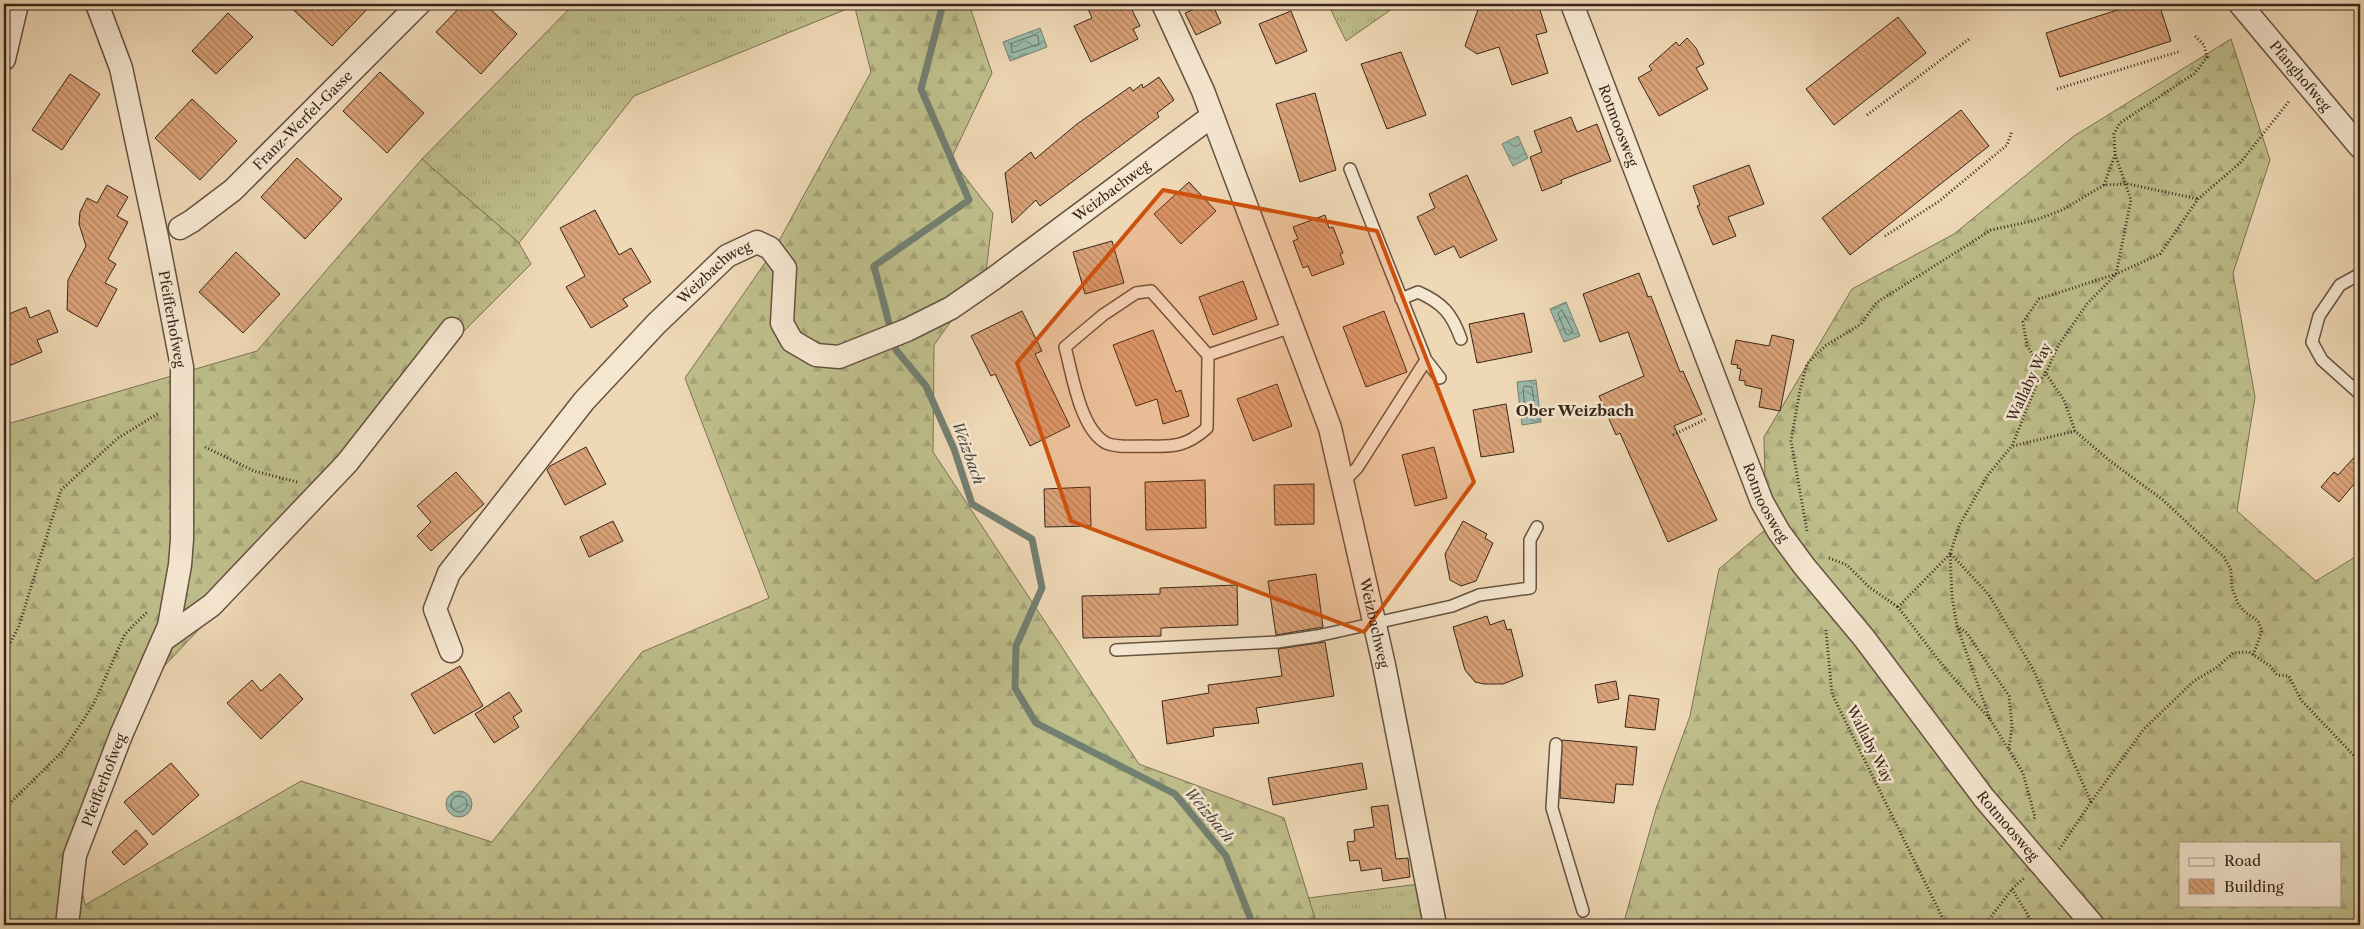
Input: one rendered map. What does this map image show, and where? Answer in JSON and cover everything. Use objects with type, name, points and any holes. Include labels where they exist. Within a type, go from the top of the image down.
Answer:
[{"type":"street","points":[[4,59],[17,4]]},
{"type":"street","name":"Pfeifferhofweg","points":[[67,925],[66,911],[75,855],[122,735],[169,626],[176,592],[182,539],[182,368],[158,237],[121,68],[97,4]]},
{"type":"street","name":"Franz-Werfel-Gasse","points":[[180,228],[233,190],[419,4]]},
{"type":"street","name":"Weizbachweg","points":[[1163,4],[1212,116],[1330,428],[1374,624],[1435,925]]},
{"type":"street","name":"Rotmoosweg","points":[[1572,4],[1762,502],[1780,532],[1807,559],[1984,798],[2092,925]]},
{"type":"street","name":"Pfanghofweg","points":[[2240,4],[2360,147]]},
{"type":"street","name":"Weizbachweg","points":[[450,651],[435,609],[449,573],[584,401],[656,324],[727,256],[757,242],[770,248],[785,268],[782,323],[792,341],[816,355],[839,357],[907,330],[951,308],[993,279],[1212,116]]},
{"type":"street","points":[[163,640],[212,605],[347,463],[452,329]]},
{"type":"lane","points":[[1350,169],[1426,360],[1440,378]]},
{"type":"lane","points":[[2360,274],[2340,285],[2319,316],[2312,342],[2322,360],[2360,394]]},
{"type":"lane","points":[[1151,291],[1208,354],[1207,428],[1194,440],[1172,447],[1126,446],[1107,443],[1090,428],[1077,394],[1065,347],[1103,315],[1136,293],[1151,291]]},
{"type":"lane","points":[[1401,299],[1418,292],[1438,300],[1455,322],[1461,339]]},
{"type":"lane","points":[[1208,354],[1291,327]]},
{"type":"lane","points":[[1342,483],[1357,468],[1426,360]]},
{"type":"lane","points":[[1116,650],[1277,642],[1374,624],[1452,606],[1479,595],[1530,588],[1530,540],[1537,527]]},
{"type":"lane","points":[[1556,744],[1552,808],[1583,911]]},
{"type":"path","points":[[2116,274],[2131,200],[2128,184],[2115,154],[2114,134],[2120,123],[2195,73],[2207,57],[2204,45],[2194,35]]},
{"type":"path","points":[[1867,115],[1969,39]]},
{"type":"path","points":[[2057,89],[2181,51]]},
{"type":"path","points":[[2253,655],[2262,631],[2258,621],[2245,612],[2238,604],[2232,588],[2231,570],[2224,557],[2163,500],[2110,461],[2075,431],[2064,400],[2027,346],[2023,322],[2039,299],[2116,274],[2160,254],[2198,199],[2240,163],[2305,82]]},
{"type":"path","points":[[1885,236],[1938,202],[2007,145],[2012,131]]},
{"type":"path","points":[[2104,186],[2115,154]]},
{"type":"path","points":[[2037,861],[2035,817],[2023,773],[1990,719],[1944,667],[1898,607],[1869,587],[1847,565],[1807,559],[1791,441],[1800,390],[1807,364],[1825,346],[1861,324],[1876,303],[1991,230],[2033,221],[2062,210],[2104,186],[2128,184],[2198,199]]},
{"type":"path","name":"Wallaby Way","points":[[1950,554],[1959,526],[1987,476],[2012,446],[2037,384],[2046,373],[2062,339],[2087,304],[2116,274]]},
{"type":"path","points":[[4,655],[19,626],[61,490],[118,438],[182,402]]},
{"type":"path","points":[[1673,435],[1726,409]]},
{"type":"path","points":[[2012,446],[2075,431]]},
{"type":"path","points":[[182,436],[254,471],[323,488]]},
{"type":"path","points":[[1898,607],[1950,554]]},
{"type":"path","points":[[1950,554],[1989,595],[2033,669],[2091,802]]},
{"type":"path","points":[[1950,554],[1952,597],[1957,626],[1990,719]]},
{"type":"path","points":[[4,809],[63,751],[93,705],[125,634],[147,612],[176,592]]},
{"type":"path","points":[[1957,626],[1967,633],[2009,696],[2012,725],[2009,749]]},
{"type":"path","name":"Wallaby Way","points":[[1826,629],[1832,694],[1946,925]]},
{"type":"path","points":[[1985,925],[2012,889],[2091,802],[2143,730],[2194,681],[2216,668],[2233,653],[2249,652],[2270,666],[2278,675],[2289,676],[2301,700],[2360,762]]},
{"type":"path","points":[[2012,889],[2034,925]]},
{"type":"highlighted area","points":[[1163,190],[1377,231],[1474,482],[1364,632],[1071,521],[1017,363]]},
{"type":"green space","points":[[574,4],[854,4],[854,6],[634,96],[519,243],[422,159]]},
{"type":"green space","points":[[854,4],[969,4],[992,73],[951,159],[993,213],[986,272],[934,345],[933,452],[1139,764],[1284,818],[1317,925],[4,925],[4,425],[257,351],[422,159],[519,243],[531,264],[463,332],[344,476],[152,679],[74,851],[85,905],[301,781],[492,842],[642,652],[769,598],[685,378],[774,250],[871,72]]},
{"type":"green space","points":[[1328,4],[1399,4],[1346,41]]},
{"type":"green space","points":[[2231,39],[2270,160],[2233,273],[2255,397],[2237,511],[2316,581],[2360,554],[2360,925],[1623,925],[1656,809],[1690,716],[1719,569],[1766,529],[1764,437],[1852,289],[1954,234],[2074,136]]},
{"type":"green space","points":[[1427,883],[1435,925],[1317,925],[1308,898]]},
{"type":"water","points":[[1040,28],[1047,47],[1010,61],[1003,42]]},
{"type":"water","points":[[1518,136],[1528,158],[1513,166],[1502,144]]},
{"type":"water","points":[[1566,302],[1580,336],[1564,342],[1550,309]]},
{"type":"water","points":[[1536,380],[1541,422],[1522,425],[1517,382]]},
{"type":"water","points":[[459,791],[468,795],[472,804],[468,813],[459,817],[450,813],[446,804],[450,795]]},
{"type":"building","points":[[287,4],[372,4],[332,46]]},
{"type":"building","points":[[463,4],[485,4],[517,34],[481,74],[436,32]]},
{"type":"building","points":[[1086,4],[1129,4],[1140,26],[1133,29],[1138,39],[1091,62],[1074,26],[1092,18]]},
{"type":"building","points":[[1206,4],[1212,4],[1221,23],[1196,35],[1185,13]]},
{"type":"building","points":[[1480,4],[1538,4],[1547,32],[1536,35],[1548,73],[1512,85],[1499,47],[1477,54],[1465,46]]},
{"type":"building","points":[[2136,4],[2159,4],[2171,41],[2060,77],[2046,33]]},
{"type":"building","points":[[1291,11],[1307,51],[1276,64],[1259,24]]},
{"type":"building","points":[[228,13],[253,37],[216,74],[192,51]]},
{"type":"building","points":[[1898,17],[1926,53],[1834,125],[1806,89]]},
{"type":"building","points":[[1687,38],[1696,48],[1704,64],[1696,68],[1708,89],[1659,116],[1638,78],[1652,70],[1649,66],[1676,42],[1679,46]]},
{"type":"building","points":[[1401,52],[1426,115],[1387,129],[1361,64]]},
{"type":"building","points":[[380,72],[424,113],[387,153],[343,111]]},
{"type":"building","points":[[70,74],[100,94],[62,150],[32,130]]},
{"type":"building","points":[[1159,77],[1174,100],[1157,113],[1159,117],[1040,206],[1036,200],[1012,223],[1005,173],[1031,152],[1035,159],[1077,124],[1130,87],[1133,91],[1142,84],[1143,88]]},
{"type":"building","points":[[1315,93],[1336,170],[1300,182],[1276,104]]},
{"type":"building","points":[[192,99],[237,141],[200,180],[155,138]]},
{"type":"building","points":[[1961,110],[1989,146],[1850,255],[1822,218]]},
{"type":"building","points":[[1571,117],[1577,132],[1597,124],[1611,161],[1561,180],[1562,183],[1542,191],[1530,157],[1542,152],[1534,131]]},
{"type":"building","points":[[297,158],[342,199],[305,239],[261,197]]},
{"type":"building","points":[[1749,165],[1764,204],[1728,217],[1736,236],[1713,245],[1697,206],[1700,205],[1693,186]]},
{"type":"building","points":[[1467,175],[1497,240],[1460,258],[1454,246],[1435,255],[1417,217],[1435,208],[1429,194]]},
{"type":"building","points":[[1189,182],[1216,211],[1181,244],[1154,214]]},
{"type":"building","points":[[107,185],[128,197],[117,216],[128,222],[108,259],[116,264],[105,283],[117,289],[97,327],[67,310],[68,280],[86,246],[79,224],[80,212],[87,198],[97,203]]},
{"type":"building","points":[[595,210],[619,255],[631,248],[651,282],[623,299],[628,306],[591,328],[566,287],[585,276],[560,228]]},
{"type":"building","points":[[1325,215],[1329,228],[1333,227],[1343,253],[1340,254],[1344,264],[1312,276],[1308,266],[1303,268],[1293,241],[1298,239],[1293,227]]},
{"type":"building","points":[[1112,241],[1124,283],[1085,294],[1073,252]]},
{"type":"building","points":[[236,252],[280,294],[243,333],[199,292]]},
{"type":"building","points":[[1639,273],[1648,297],[1651,296],[1680,372],[1683,371],[1702,414],[1674,426],[1717,520],[1668,542],[1620,433],[1616,435],[1599,396],[1644,376],[1628,332],[1600,342],[1583,294]]},
{"type":"building","points":[[1243,281],[1257,319],[1213,335],[1199,297]]},
{"type":"building","points":[[26,307],[30,318],[49,310],[58,332],[37,340],[42,352],[4,368],[4,322],[11,313]]},
{"type":"building","points":[[1022,311],[1042,351],[1035,354],[1070,426],[1030,446],[995,374],[991,376],[971,336]]},
{"type":"building","points":[[1384,311],[1407,372],[1366,387],[1343,327]]},
{"type":"building","points":[[1524,313],[1532,352],[1477,363],[1469,324]]},
{"type":"building","points":[[1153,330],[1176,392],[1181,390],[1189,416],[1163,424],[1157,399],[1136,406],[1113,345]]},
{"type":"building","points":[[1772,335],[1794,340],[1780,411],[1759,407],[1762,389],[1745,385],[1745,381],[1739,380],[1741,369],[1737,368],[1738,365],[1731,364],[1736,340],[1769,346]]},
{"type":"building","points":[[1277,384],[1292,426],[1253,441],[1237,399]]},
{"type":"building","points":[[1506,404],[1514,452],[1481,457],[1473,410]]},
{"type":"building","points":[[586,447],[606,484],[565,505],[547,470],[550,466]]},
{"type":"building","points":[[1434,447],[1447,498],[1415,506],[1402,455]]},
{"type":"building","points":[[2360,451],[2360,477],[2339,502],[2321,487],[2334,472],[2338,475]]},
{"type":"building","points":[[456,472],[484,504],[431,551],[417,536],[431,522],[417,506]]},
{"type":"building","points":[[1205,480],[1206,528],[1146,530],[1145,482]]},
{"type":"building","points":[[1314,484],[1314,524],[1275,525],[1274,485]]},
{"type":"building","points":[[1090,487],[1091,526],[1045,527],[1044,489]]},
{"type":"building","points":[[613,521],[623,541],[589,557],[580,537]]},
{"type":"building","points":[[1463,521],[1487,534],[1485,538],[1493,543],[1476,581],[1461,586],[1450,580],[1445,554]]},
{"type":"building","points":[[1316,574],[1323,627],[1276,635],[1268,581]]},
{"type":"building","points":[[1237,585],[1238,625],[1161,628],[1161,636],[1083,638],[1082,596],[1160,594],[1160,588]]},
{"type":"building","points":[[1487,616],[1490,625],[1504,620],[1507,630],[1511,629],[1523,676],[1503,684],[1484,684],[1475,682],[1465,670],[1453,627]]},
{"type":"building","points":[[1325,642],[1334,696],[1256,708],[1259,723],[1213,728],[1214,736],[1167,744],[1162,701],[1209,693],[1208,685],[1282,676],[1278,649]]},
{"type":"building","points":[[460,666],[483,706],[434,734],[411,694]]},
{"type":"building","points":[[280,674],[303,699],[261,739],[227,703],[252,680],[261,691]]},
{"type":"building","points":[[1616,681],[1619,699],[1598,703],[1595,685]]},
{"type":"building","points":[[509,692],[522,711],[513,717],[519,727],[494,743],[475,714]]},
{"type":"building","points":[[1629,695],[1659,699],[1655,730],[1625,727]]},
{"type":"building","points":[[1562,740],[1637,747],[1633,785],[1616,784],[1614,803],[1560,798]]},
{"type":"building","points":[[171,763],[199,795],[153,835],[124,802]]},
{"type":"building","points":[[1362,763],[1367,789],[1273,805],[1268,778]]},
{"type":"building","points":[[1388,805],[1396,859],[1408,858],[1410,877],[1383,881],[1381,868],[1361,871],[1359,860],[1350,861],[1347,842],[1355,841],[1354,830],[1374,827],[1371,807]]},
{"type":"building","points":[[136,830],[148,844],[124,865],[112,852]]},
{"type":"waterway","name":"Weizbach","points":[[943,4],[921,89],[969,200],[874,266],[896,350],[926,386],[954,449],[972,504],[1032,539],[1042,588],[1016,646],[1015,688],[1036,723],[1175,794],[1226,856],[1253,925]]},
{"type":"district","name":"Ober Weizbach","points":[[1575,411]]}]
